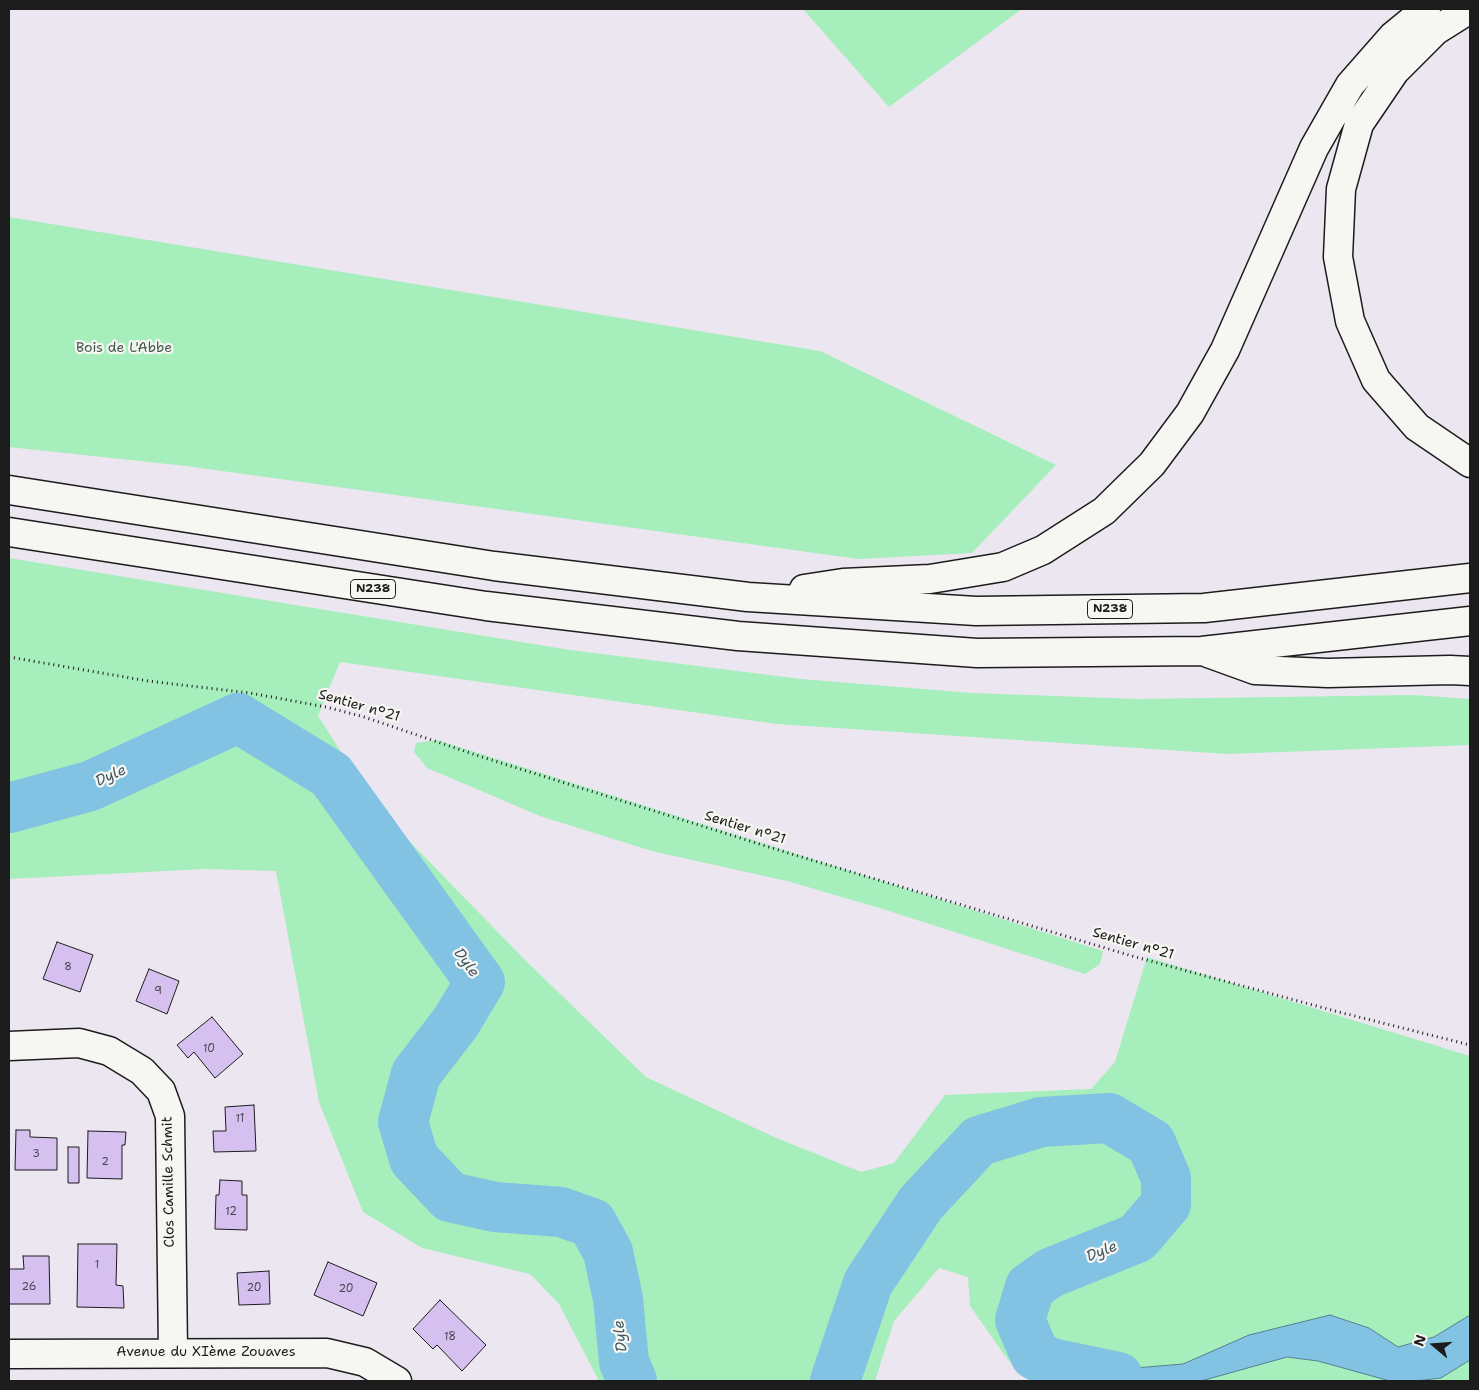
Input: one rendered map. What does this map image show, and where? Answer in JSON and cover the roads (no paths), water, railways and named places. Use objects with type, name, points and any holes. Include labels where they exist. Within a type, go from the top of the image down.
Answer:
[{"type":"main road","points":[[748,596],[843,583],[930,579],[1003,567],[1043,550],[1104,511],[1152,464],[1190,413],[1225,350],[1314,148],[1350,85],[1393,36],[1426,9]]},
{"type":"main road","points":[[1470,9],[1435,31],[1395,71],[1360,124],[1341,189],[1338,257],[1350,321],[1376,380],[1417,427],[1470,463]]},
{"type":"main road","name":"N238","points":[[9,490],[494,566],[748,596],[976,611],[1204,608],[1470,578]]},
{"type":"main road","name":"N238","points":[[9,532],[486,606],[738,636],[977,653],[1202,651],[1470,621]]},
{"type":"main road","points":[[1202,651],[1255,670],[1328,673],[1470,671]]},
{"type":"main road","name":"Clos Camille Schmit","points":[[9,1046],[79,1042],[109,1051],[142,1071],[161,1092],[170,1116],[173,1352]]},
{"type":"main road","name":"Avenue du XIème Zouaves","points":[[9,1354],[327,1353],[365,1362],[397,1381]]},
{"type":"water","points":[[1330,1315],[1369,1328],[1398,1347],[1434,1337],[1470,1315],[1470,1360],[1441,1378],[1416,1381],[1390,1381],[1318,1361],[1287,1357],[1201,1381],[1060,1381],[1051,1377],[1051,1363],[1061,1354],[1123,1369],[1183,1364],[1249,1335]]},
{"type":"waterway","name":"Dyle","points":[[9,808],[90,786],[238,718],[331,775],[480,982],[456,1022],[416,1074],[403,1122],[414,1159],[450,1197],[495,1207],[561,1212],[592,1223],[608,1252],[618,1299],[624,1362],[632,1381]]},
{"type":"waterway","name":"Dyle","points":[[835,1381],[868,1283],[921,1203],[979,1141],[1041,1122],[1109,1118],[1151,1143],[1166,1178],[1166,1204],[1137,1238],[1050,1273],[1030,1287],[1020,1320],[1035,1355],[1051,1363],[1118,1377]]},
{"type":"park label","name":"Bois de L'Abbe","points":[[124,348]]}]
